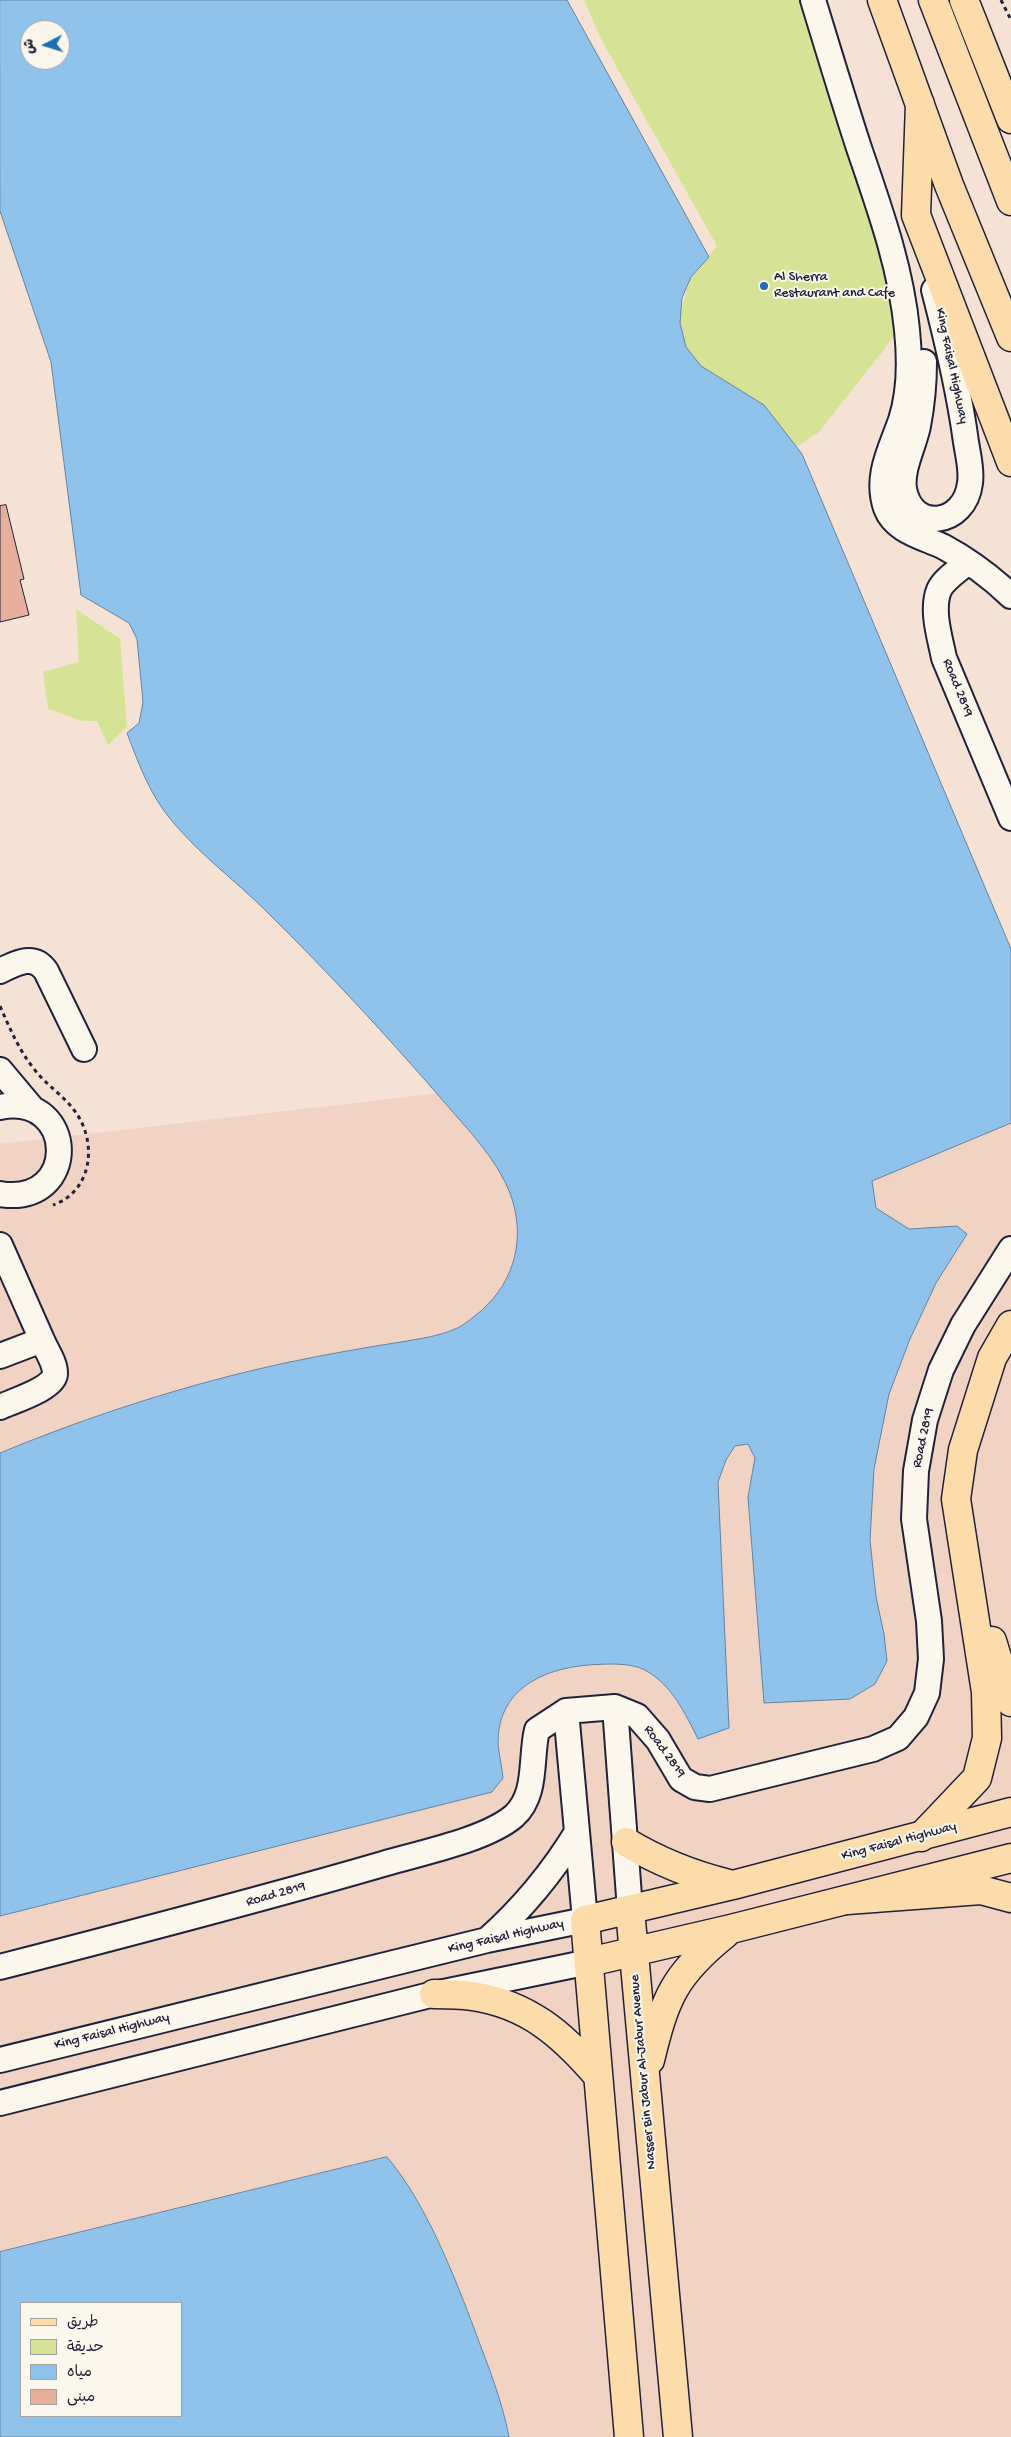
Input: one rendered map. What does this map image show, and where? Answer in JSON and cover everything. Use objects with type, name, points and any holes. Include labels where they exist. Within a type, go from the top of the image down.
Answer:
[{"type":"main road","points":[[882,0],[949,185],[1011,336]]},
{"type":"main road","points":[[933,0],[1011,201]]},
{"type":"main road","points":[[964,0],[1011,119]]},
{"type":"main road","points":[[920,104],[916,215],[1011,462]]},
{"type":"main road","points":[[920,1837],[977,1778],[987,1738],[986,1692],[956,1499],[963,1450],[992,1358],[1011,1325]]},
{"type":"main road","points":[[965,1554],[1011,1702]]},
{"type":"main road","name":"King Faisal Highway","points":[[585,1920],[733,1885],[1011,1812]]},
{"type":"main road","points":[[626,1842],[653,1858],[688,1873],[733,1885]]},
{"type":"main road","points":[[588,1962],[634,1953],[1011,1858]]},
{"type":"main road","points":[[847,1900],[981,1890],[1011,1898]]},
{"type":"main road","name":"Nasser Bin Jabur Al-Jabur Avenue","points":[[630,1910],[644,2084],[678,2437]]},
{"type":"main road","points":[[585,1920],[629,2437]]},
{"type":"main road","points":[[644,2084],[662,2013],[679,1979],[699,1955],[731,1929]]},
{"type":"main road","points":[[434,1994],[472,1996],[517,2010],[543,2022],[573,2046],[598,2076]]},
{"type":"street","name":"King Faisal Highway","points":[[813,0],[896,263],[913,302],[924,352],[922,401],[905,472],[904,488],[910,504],[916,511],[922,516],[938,520],[952,515],[963,504],[971,481],[960,396],[916,215]]},
{"type":"street","name":"King Faisal Highway","points":[[896,263],[907,329],[908,374],[901,420],[889,449],[884,468],[883,489],[887,508],[893,519],[911,534],[944,547],[968,562],[1011,596]]},
{"type":"street","name":"Road 2819","points":[[968,562],[952,575],[940,590],[937,610],[939,633],[944,658],[1011,818]]},
{"type":"street","points":[[0,971],[26,960],[40,964],[46,971],[84,1049]]},
{"type":"street","points":[[0,1070],[31,1107],[46,1117],[56,1131],[60,1146],[58,1166],[50,1180],[42,1187],[28,1194],[15,1197],[0,1194]]},
{"type":"street","points":[[0,1107],[13,1104],[31,1107]]},
{"type":"street","points":[[0,1245],[54,1367],[54,1380],[47,1386],[0,1407]]},
{"type":"street","name":"Road 2819","points":[[0,1966],[275,1896],[459,1841],[499,1826],[516,1814],[528,1794],[533,1773],[537,1730],[566,1711],[615,1707],[637,1716],[658,1740],[681,1779],[695,1787],[710,1789],[873,1749],[898,1738],[916,1717],[927,1692],[931,1659],[929,1621],[914,1519],[916,1471],[925,1420],[941,1370],[963,1325],[1011,1249]]},
{"type":"street","points":[[0,1356],[42,1340]]},
{"type":"street","name":"Nasser Bin Jabur Al-Jabur Avenue","points":[[615,1707],[630,1910]]},
{"type":"street","points":[[566,1711],[585,1920]]},
{"type":"street","points":[[487,1940],[534,1894],[577,1832]]},
{"type":"street","name":"King Faisal Highway","points":[[0,2060],[487,1940],[585,1920]]},
{"type":"street","points":[[0,2103],[434,1994],[588,1962]]},
{"type":"path","points":[[1001,0],[1011,20]]},
{"type":"shaded area","points":[[1011,1027],[1011,2437],[0,2437],[0,1144]]},
{"type":"green space","points":[[584,0],[817,0],[911,315],[819,432],[796,447],[764,405],[701,366],[686,347],[680,323],[681,311],[690,280],[717,246],[602,41]]},
{"type":"green space","points":[[76,609],[120,639],[127,727],[108,745],[97,721],[83,721],[48,709],[43,672],[79,662]]},
{"type":"water","points":[[0,0],[567,0],[709,257],[691,277],[682,298],[680,323],[686,347],[701,366],[764,405],[802,454],[1011,949],[1011,1123],[872,1181],[876,1208],[909,1229],[957,1226],[967,1234],[936,1283],[910,1339],[889,1394],[874,1469],[870,1540],[876,1597],[884,1634],[887,1661],[875,1684],[850,1699],[764,1703],[748,1497],[755,1458],[748,1444],[735,1446],[726,1460],[718,1482],[729,1728],[698,1739],[677,1700],[663,1683],[639,1667],[602,1664],[571,1667],[554,1671],[525,1686],[514,1696],[505,1709],[500,1725],[498,1744],[503,1778],[492,1792],[0,1916],[0,1453],[105,1413],[212,1381],[299,1360],[429,1337],[455,1329],[481,1311],[503,1286],[515,1256],[517,1241],[515,1209],[510,1193],[490,1157],[380,1029],[312,957],[183,833],[164,811],[151,790],[127,733],[139,723],[143,702],[137,639],[129,623],[81,595],[51,362],[0,211]]},
{"type":"water","points":[[387,2157],[414,2196],[438,2240],[467,2309],[494,2383],[509,2437],[0,2437],[0,2252]]},
{"type":"building","points":[[6,505],[24,579],[20,580],[29,615],[0,622],[0,506]]},
{"type":"place","name":"Al Sherra Restaurant and Cafe","points":[[764,286]]}]
